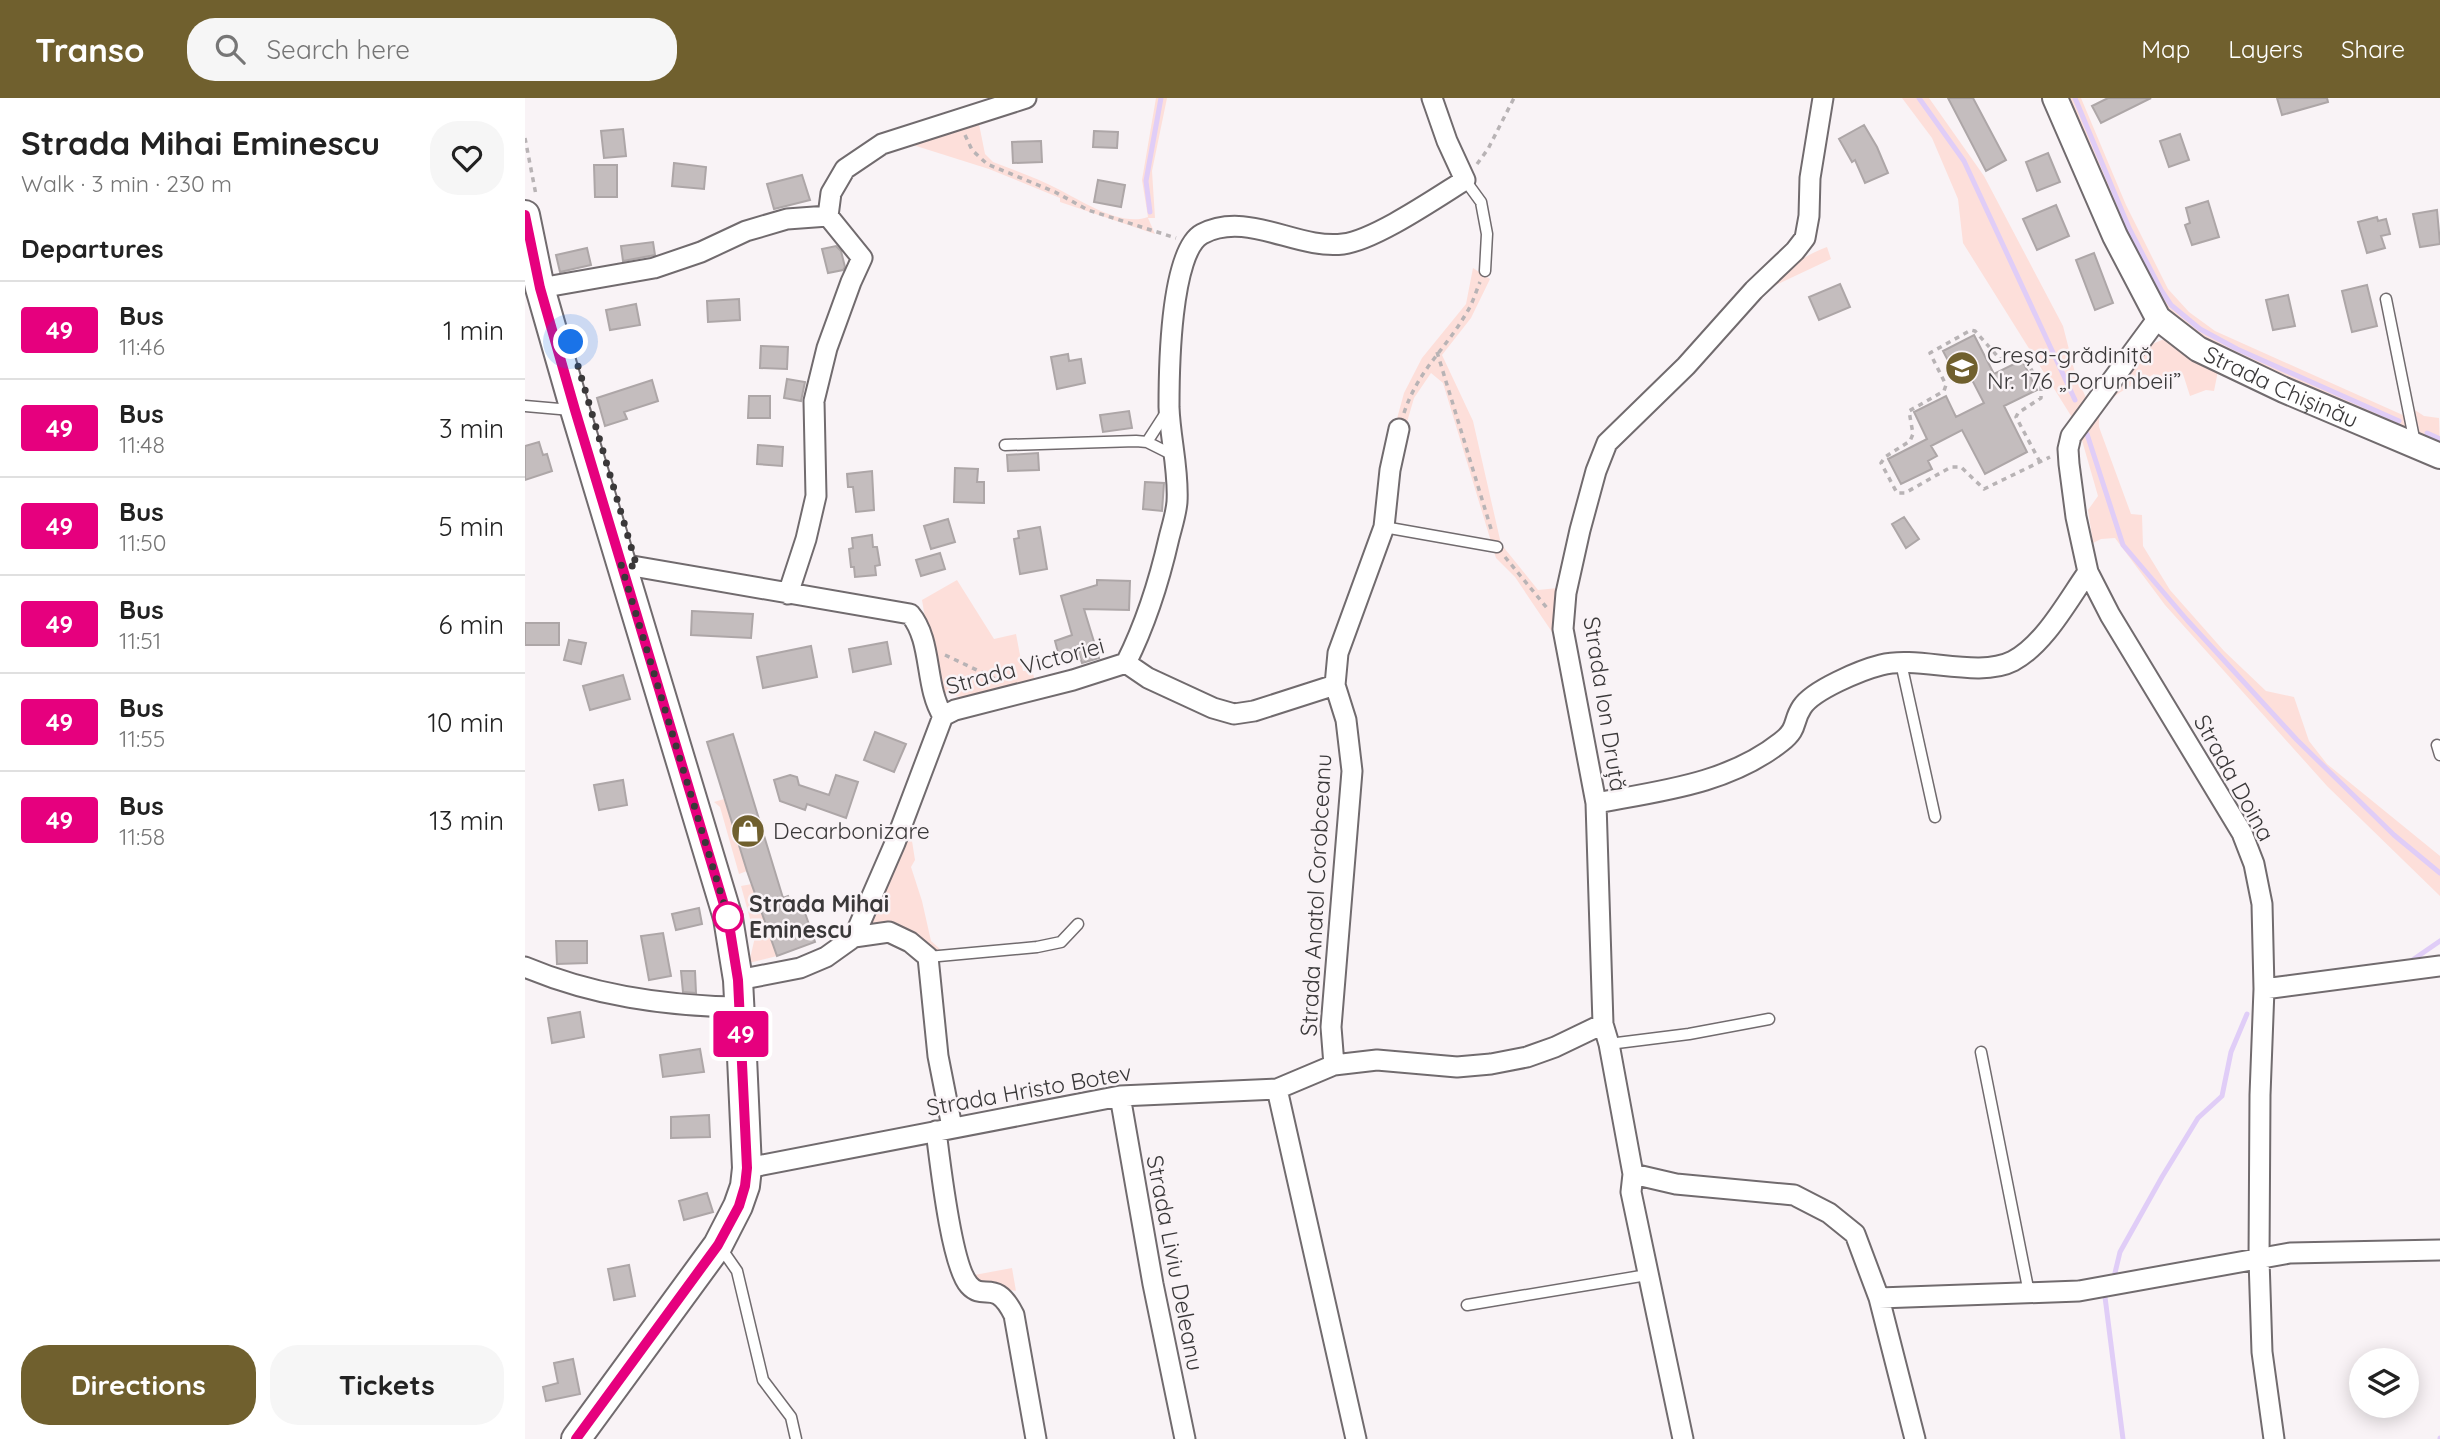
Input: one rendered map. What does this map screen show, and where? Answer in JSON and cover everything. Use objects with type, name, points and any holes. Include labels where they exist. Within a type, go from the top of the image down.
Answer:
[{"type":"main road","points":[[531,210],[540,288],[728,918],[738,993],[747,1168],[739,1206],[718,1245],[576,1439]]},
{"type":"street","points":[[788,594],[806,539],[816,496],[814,401],[827,348],[862,258],[828,216],[831,193],[845,169],[882,144],[1026,98]]},
{"type":"street","points":[[1126,663],[1158,588],[1177,503],[1169,407],[1175,296],[1183,262],[1192,243],[1201,234],[1221,227],[1243,227],[1316,242],[1343,244],[1376,232],[1465,180],[1447,141],[1432,98]]},
{"type":"street","name":"Strada Ion Druță","points":[[1683,1439],[1631,1192],[1633,1174],[1603,1024],[1596,803],[1563,629],[1566,593],[1596,471],[1607,443],[1686,366],[1805,238],[1823,98]]},
{"type":"street","name":"Strada Chișinău","points":[[2055,98],[2115,236],[2158,318],[2199,349],[2284,390],[2440,456]]},
{"type":"street","points":[[540,288],[654,268],[701,252],[746,231],[787,219],[828,216]]},
{"type":"street","points":[[2068,449],[2071,436],[2158,318]]},
{"type":"street","name":"Strada Anatol Corobceanu","points":[[1335,1065],[1331,1027],[1352,771],[1346,720],[1335,685],[1338,653],[1384,527],[1390,470],[1399,429]]},
{"type":"street","name":"Strada Doina","points":[[2068,449],[2076,517],[2088,572],[2110,615],[2242,833],[2254,864],[2262,904],[2264,989],[2259,1259],[2262,1352],[2274,1439]]},
{"type":"street","name":"Strada Victoriei","points":[[621,564],[910,614],[917,622],[935,703],[943,716],[1126,663],[1148,678],[1213,708],[1234,714],[1335,685]]},
{"type":"street","points":[[1596,803],[1694,785],[1720,777],[1779,744],[1794,731],[1800,709],[1810,697],[1882,665],[1901,663],[1991,667],[2013,661],[2037,643],[2088,572]]},
{"type":"street","points":[[853,937],[895,843],[943,716]]},
{"type":"street","points":[[525,967],[579,987],[627,998],[690,1006],[738,993],[826,957],[853,937],[889,932],[910,942],[928,957],[944,1129],[943,1184],[958,1261],[967,1284],[977,1291],[996,1292],[1006,1298],[1014,1315],[1036,1439]]},
{"type":"street","points":[[2264,989],[2440,966]]},
{"type":"street","name":"Strada Hristo Botev","points":[[747,1168],[1120,1096],[1277,1089],[1335,1065],[1377,1060],[1457,1067],[1491,1064],[1555,1047],[1603,1024]]},
{"type":"street","points":[[1277,1089],[1356,1439]]},
{"type":"street","name":"Strada Liviu Deleanu","points":[[1120,1096],[1153,1284],[1185,1439]]},
{"type":"street","points":[[1633,1174],[1676,1184],[1794,1195],[1829,1213],[1855,1234],[1879,1298],[1915,1439]]},
{"type":"street","points":[[1879,1298],[2079,1291],[2290,1253],[2440,1250]]},
{"type":"lane","points":[[1465,180],[1481,202],[1487,234],[1485,271]]},
{"type":"lane","points":[[2386,299],[2415,444]]},
{"type":"lane","points":[[525,406],[575,410]]},
{"type":"lane","points":[[1147,442],[1169,407]]},
{"type":"lane","points":[[1005,445],[1147,442],[1174,455]]},
{"type":"lane","points":[[1384,527],[1497,547]]},
{"type":"lane","points":[[1901,663],[1935,817]]},
{"type":"lane","points":[[928,957],[1037,947],[1061,942],[1078,924]]},
{"type":"lane","points":[[1609,1044],[1689,1034],[1769,1019]]},
{"type":"lane","points":[[1981,1052],[2029,1293]]},
{"type":"lane","points":[[718,1245],[737,1271],[763,1380],[791,1417],[796,1439]]},
{"type":"lane","points":[[1467,1305],[1647,1275]]},
{"type":"path","points":[[1465,180],[1487,149],[1514,98]]},
{"type":"path","points":[[958,119],[972,150],[987,164],[1055,192],[1088,210],[1192,243]]},
{"type":"path","points":[[525,138],[531,210]]},
{"type":"path","points":[[1399,429],[1411,393],[1437,352],[1468,312],[1485,271]]},
{"type":"path","points":[[2041,462],[2017,417],[2018,413],[2041,398],[2041,386],[2022,354],[2000,359],[1975,331],[1971,330],[1930,354],[1946,385],[1944,391],[1909,411],[1913,434],[1910,441],[1885,457],[1881,463],[1897,493],[1905,494],[1951,467],[1961,467],[1984,489],[2041,462],[2068,449]]},
{"type":"path","points":[[1437,352],[1497,547],[1563,629]]},
{"type":"path","points":[[923,645],[1022,692]]},
{"type":"shaded area","points":[[1156,98],[1167,98],[1152,171],[1155,218],[1148,218],[1155,234],[1060,202],[1060,198],[989,169],[913,145],[888,151],[978,119],[985,154],[993,162],[1044,182],[1103,212],[1127,219],[1138,219],[1148,217],[1142,180]]},
{"type":"shaded area","points":[[1902,98],[1929,98],[1984,176],[2063,326],[2075,373],[2087,400],[2073,419],[1963,243],[1958,199],[1932,138]]},
{"type":"shaded area","points":[[2069,98],[2081,98],[2126,205],[2168,289],[2189,312],[2215,331],[2405,416],[2405,431],[2214,347],[2181,324],[2159,301],[2127,239]]},
{"type":"shaded area","points":[[1827,247],[1831,259],[1765,290],[1794,265]]},
{"type":"shaded area","points":[[1473,268],[1490,279],[1471,318],[1442,355],[1473,421],[1501,544],[1538,590],[1558,588],[1558,634],[1552,632],[1515,577],[1496,558],[1443,383],[1431,373],[1414,398],[1405,429],[1395,426],[1404,393],[1422,358],[1466,304]]},
{"type":"shaded area","points":[[2164,339],[2173,339],[2218,371],[2214,391],[2206,390],[2190,396],[2183,374],[2158,379],[2154,374],[2117,394],[2103,408],[2099,427],[2131,514],[2142,515],[2143,546],[2170,590],[2224,651],[2266,691],[2294,697],[2309,741],[2327,764],[2440,856],[2440,896],[2327,786],[2165,605],[2115,538],[2101,539],[2093,543],[2088,510],[2098,496],[2081,437],[2148,346]]},
{"type":"shaded area","points":[[2415,410],[2424,416],[2439,418],[2440,446],[2420,437]]},
{"type":"shaded area","points":[[957,580],[994,639],[1016,634],[1023,671],[1032,670],[1035,681],[1000,693],[976,697],[940,691],[935,677],[922,600]]},
{"type":"shaded area","points":[[724,799],[747,871],[739,874],[720,807],[714,802]]},
{"type":"shaded area","points":[[912,841],[915,860],[911,867],[931,941],[941,950],[927,950],[866,927],[901,843]]},
{"type":"shaded area","points":[[752,884],[777,956],[749,963],[755,937],[741,886]]},
{"type":"shaded area","points":[[1012,1268],[1016,1291],[975,1283],[969,1276]]},
{"type":"building","points":[[1948,98],[1973,98],[2006,160],[1986,171]]},
{"type":"building","points":[[2108,98],[2151,98],[2101,123],[2092,106]]},
{"type":"building","points":[[2277,98],[2327,98],[2328,102],[2282,115]]},
{"type":"building","points":[[1864,125],[1888,173],[1865,183],[1855,160],[1852,162],[1839,139]]},
{"type":"building","points":[[623,129],[626,156],[604,158],[601,131]]},
{"type":"building","points":[[1094,131],[1118,132],[1117,148],[1093,147]]},
{"type":"building","points":[[2180,134],[2189,160],[2169,167],[2160,141]]},
{"type":"building","points":[[1041,141],[1042,162],[1013,163],[1012,142]]},
{"type":"building","points":[[2048,153],[2060,182],[2037,191],[2026,162]]},
{"type":"building","points":[[674,163],[706,167],[704,189],[672,186]]},
{"type":"building","points":[[594,165],[617,165],[617,197],[595,197]]},
{"type":"building","points":[[802,175],[810,200],[774,209],[767,184]]},
{"type":"building","points":[[1098,180],[1125,185],[1121,207],[1094,202]]},
{"type":"building","points":[[2208,201],[2219,237],[2192,245],[2185,225],[2190,223],[2186,208]]},
{"type":"building","points":[[2056,205],[2069,236],[2037,250],[2023,219]]},
{"type":"building","points":[[2437,210],[2440,244],[2420,247],[2413,214]]},
{"type":"building","points":[[2377,217],[2378,221],[2386,219],[2390,234],[2381,236],[2385,248],[2367,253],[2358,222]]},
{"type":"building","points":[[653,242],[655,255],[623,261],[621,246]]},
{"type":"building","points":[[836,246],[841,251],[845,267],[843,270],[828,273],[822,249]]},
{"type":"building","points":[[587,248],[591,265],[560,272],[556,255]]},
{"type":"building","points":[[2094,253],[2113,303],[2095,310],[2076,260]]},
{"type":"building","points":[[1840,284],[1850,307],[1819,320],[1809,297]]},
{"type":"building","points":[[2367,285],[2377,326],[2352,332],[2342,291]]},
{"type":"building","points":[[2288,295],[2295,326],[2273,330],[2266,300]]},
{"type":"building","points":[[739,299],[740,320],[708,322],[707,301]]},
{"type":"building","points":[[636,304],[640,325],[610,330],[606,310]]},
{"type":"building","points":[[1974,335],[1994,374],[2022,360],[2037,390],[2004,406],[2027,452],[1985,474],[1962,430],[1931,446],[1937,456],[1928,461],[1932,469],[1901,484],[1888,459],[1927,439],[1914,412],[1946,396],[1956,417],[1984,403],[1969,374],[1958,380],[1943,351]]},
{"type":"building","points":[[761,346],[788,347],[787,369],[760,368]]},
{"type":"building","points":[[1068,354],[1069,361],[1081,359],[1085,383],[1057,389],[1051,357]]},
{"type":"building","points":[[787,379],[805,382],[801,401],[784,398]]},
{"type":"building","points":[[652,380],[658,401],[624,412],[627,419],[605,426],[597,398]]},
{"type":"building","points":[[749,396],[770,396],[770,418],[748,418]]},
{"type":"building","points":[[1129,411],[1132,428],[1103,432],[1100,415]]},
{"type":"building","points":[[539,442],[543,455],[547,454],[552,471],[525,480],[525,446]]},
{"type":"building","points":[[758,445],[783,447],[782,466],[757,464]]},
{"type":"building","points":[[1038,453],[1039,470],[1008,471],[1007,455]]},
{"type":"building","points":[[955,468],[978,469],[977,482],[984,482],[984,503],[954,502]]},
{"type":"building","points":[[872,471],[874,510],[856,512],[853,487],[848,487],[847,474]]},
{"type":"building","points":[[1145,482],[1164,483],[1162,511],[1143,509]]},
{"type":"building","points":[[1904,517],[1919,539],[1906,548],[1892,524]]},
{"type":"building","points":[[948,519],[955,542],[931,549],[924,526]]},
{"type":"building","points":[[1040,527],[1047,569],[1020,574],[1014,539],[1019,538],[1018,531]]},
{"type":"building","points":[[872,535],[873,547],[877,547],[880,565],[875,566],[876,575],[855,577],[849,549],[853,548],[852,538]]},
{"type":"building","points":[[940,553],[945,569],[921,576],[916,560]]},
{"type":"building","points":[[1097,580],[1130,581],[1129,610],[1084,609],[1099,658],[1082,663],[1078,651],[1059,656],[1055,641],[1072,635],[1061,596],[1097,585]]},
{"type":"building","points":[[692,611],[753,614],[751,638],[691,635]]},
{"type":"building","points":[[525,623],[559,623],[559,645],[525,645]]},
{"type":"building","points":[[569,640],[586,643],[581,664],[564,660]]},
{"type":"building","points":[[887,642],[891,664],[853,672],[849,649]]},
{"type":"building","points":[[811,646],[817,677],[763,688],[757,657]]},
{"type":"building","points":[[623,675],[630,699],[590,710],[583,686]]},
{"type":"building","points":[[875,732],[906,744],[894,772],[864,760]]},
{"type":"building","points":[[733,734],[783,898],[788,896],[793,911],[803,907],[815,942],[777,956],[707,742]]},
{"type":"building","points":[[790,775],[797,777],[799,785],[829,795],[836,775],[858,782],[846,818],[807,804],[805,810],[780,801],[774,780]]},
{"type":"building","points":[[623,780],[627,805],[599,810],[594,785]]},
{"type":"building","points":[[699,908],[702,924],[676,930],[672,914]]},
{"type":"building","points":[[663,933],[671,976],[649,980],[641,936]]},
{"type":"building","points":[[556,941],[587,941],[587,963],[557,964]]},
{"type":"building","points":[[681,971],[695,971],[696,993],[683,992]]},
{"type":"building","points":[[580,1012],[584,1037],[552,1043],[548,1018]]},
{"type":"building","points":[[700,1049],[704,1072],[663,1077],[660,1055]]},
{"type":"building","points":[[709,1115],[710,1137],[671,1138],[671,1117]]},
{"type":"building","points":[[707,1193],[713,1212],[684,1220],[679,1201]]},
{"type":"building","points":[[629,1265],[635,1296],[614,1300],[608,1269]]},
{"type":"building","points":[[573,1359],[580,1394],[546,1401],[543,1387],[558,1383],[554,1363]]},
{"type":"waterway","points":[[1150,212],[1146,181],[1161,98]]},
{"type":"waterway","points":[[1919,98],[1964,161],[2075,400]]},
{"type":"waterway","points":[[2075,98],[2129,228],[2171,305],[2200,329],[2237,349],[2399,421]]},
{"type":"waterway","points":[[2427,433],[2440,439]]},
{"type":"waterway","points":[[2087,434],[2123,545],[2187,620],[2297,740],[2394,835],[2440,873]]},
{"type":"waterway","points":[[2411,961],[2440,941]]},
{"type":"waterway","points":[[2114,1277],[2120,1252],[2162,1177],[2198,1118],[2222,1096],[2231,1052],[2247,1014]]},
{"type":"waterway","points":[[2105,1297],[2123,1439]]},
{"type":"bus line","name":"49","points":[[525,215],[540,288],[575,410],[728,918],[738,980],[744,1084],[747,1168],[739,1206],[718,1245],[576,1439]]},
{"type":"place","name":"Creşa-grădiniţă Nr. 176 „Porumbeii”","points":[[1962,368]]},
{"type":"place","name":"Decarbonizare","points":[[748,831]]},
{"type":"place","name":"Strada Mihai Eminescu","points":[[728,917]]},
{"type":"route","points":[[571,342],[637,567],[621,564],[622,568],[728,917]]}]
